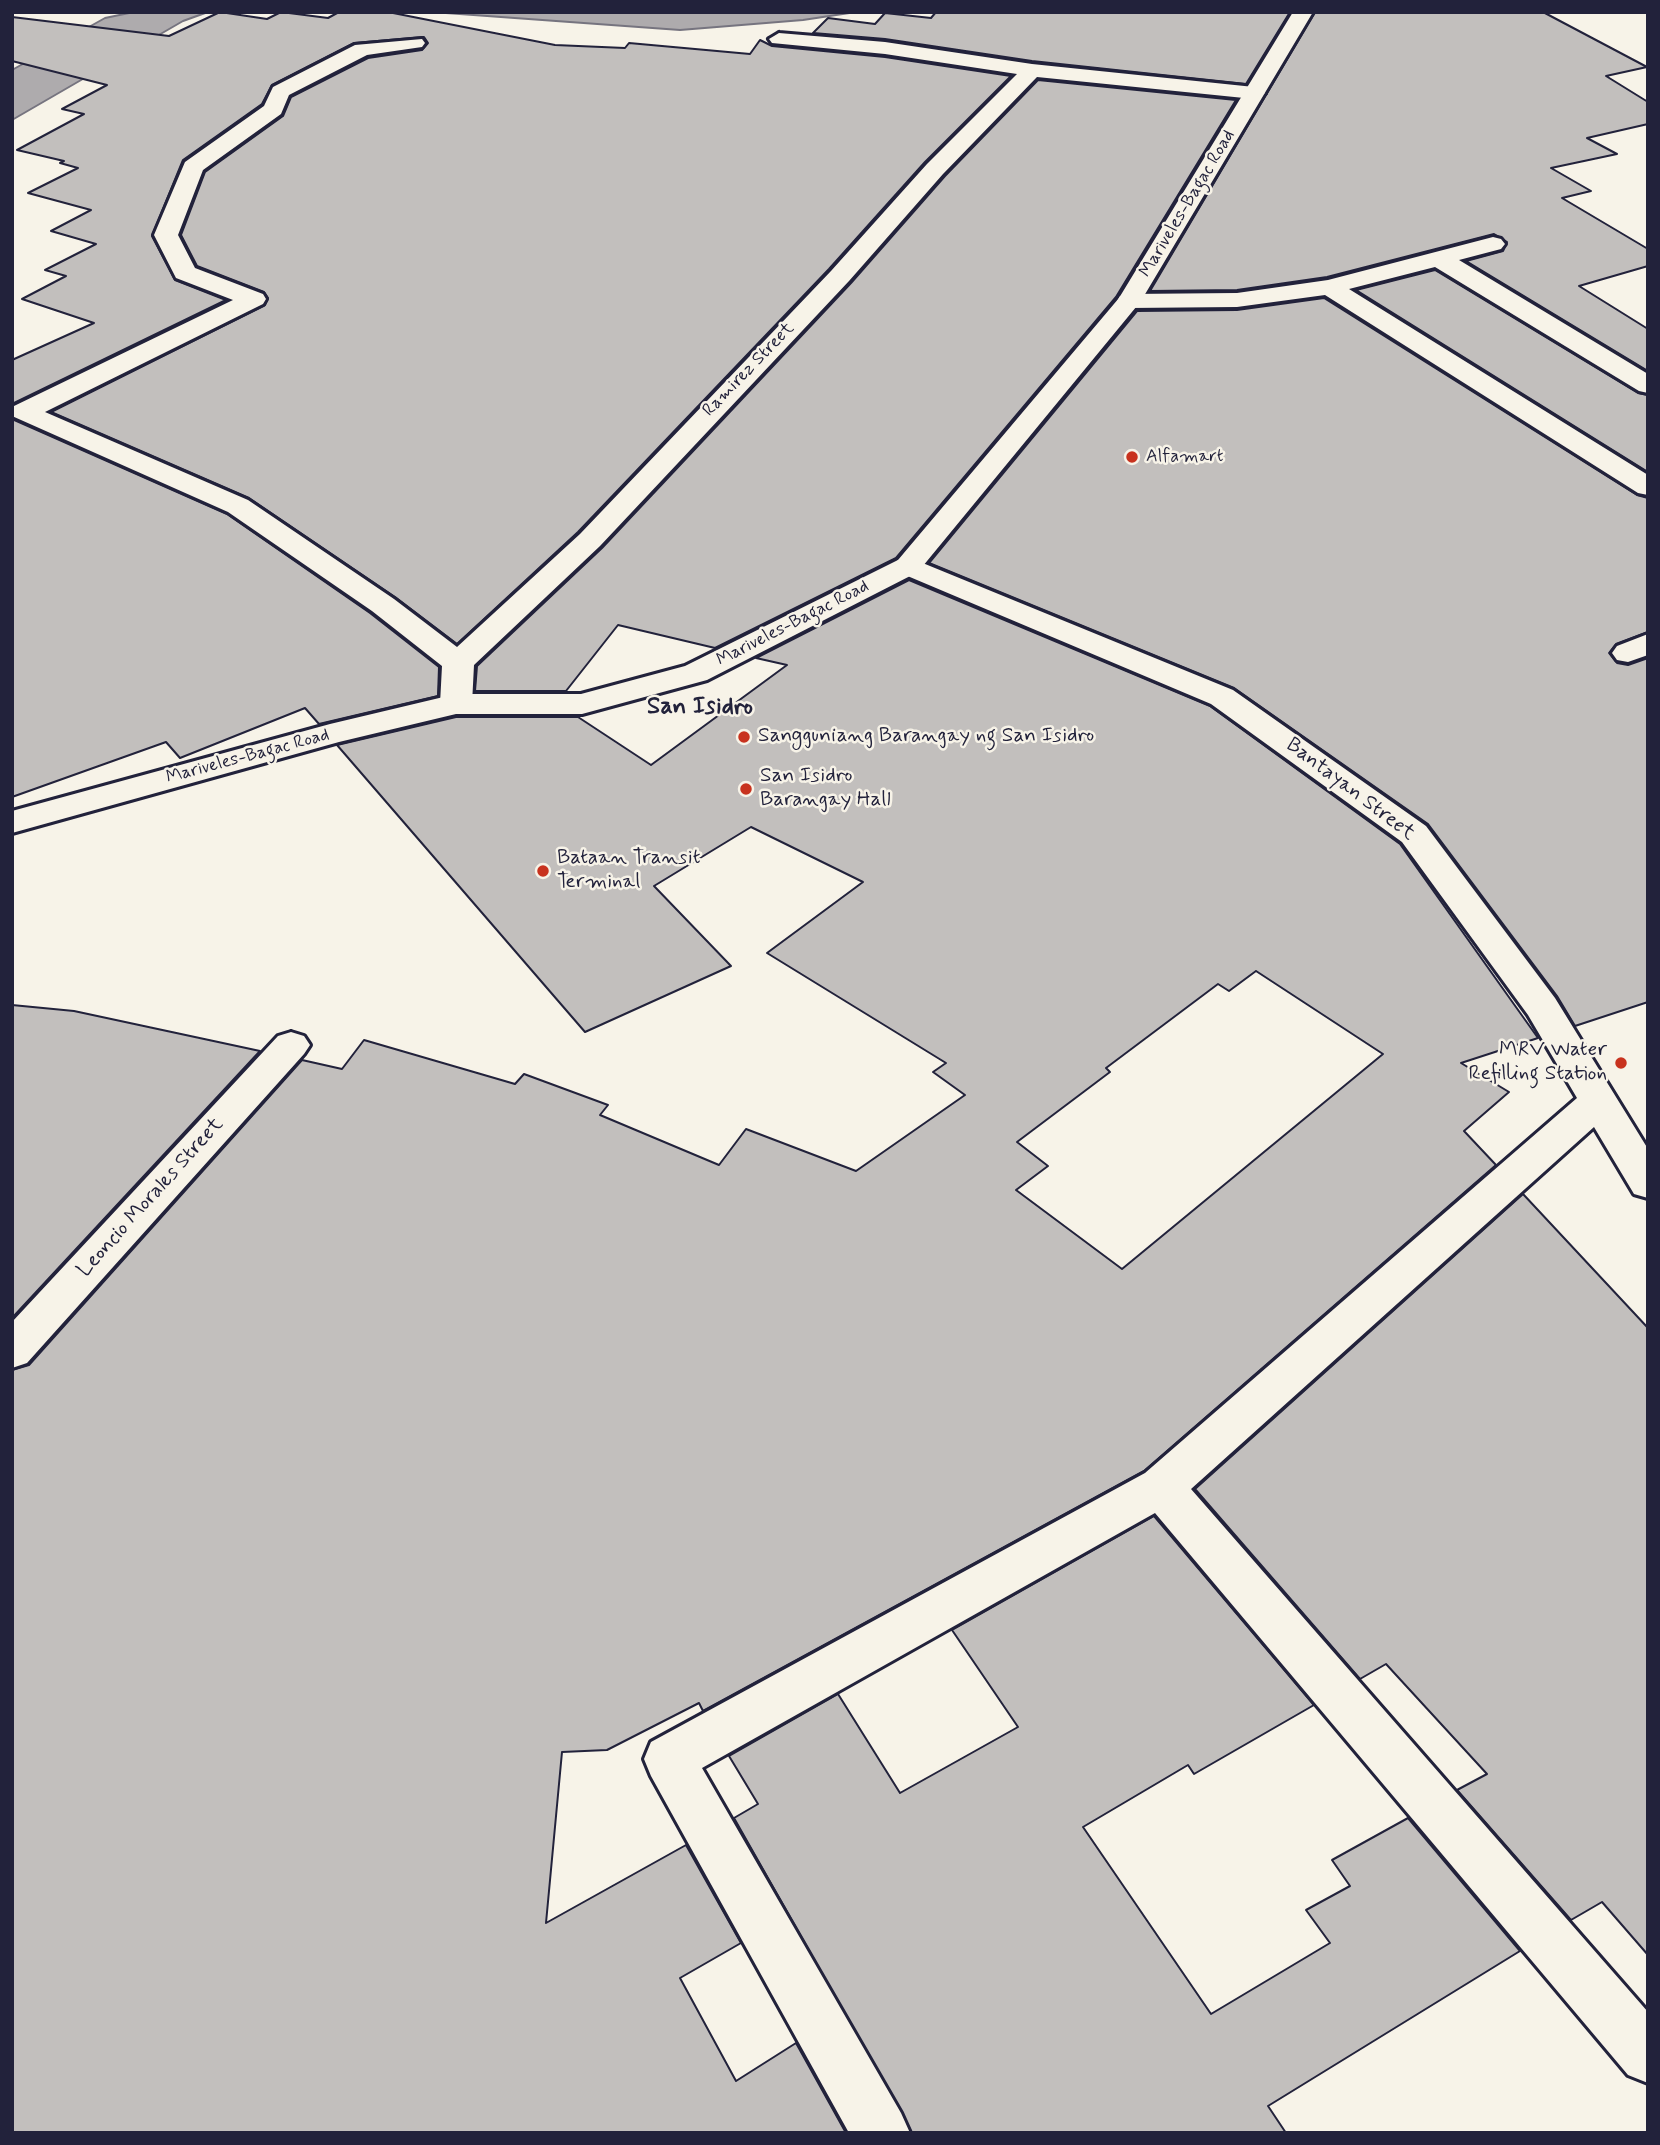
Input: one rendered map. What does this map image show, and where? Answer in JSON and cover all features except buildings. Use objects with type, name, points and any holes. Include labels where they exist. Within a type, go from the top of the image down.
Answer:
[{"type":"street","name":"Mariveles-Bagac Road","points":[[12,822],[330,734],[456,704],[582,704],[696,673],[908,566],[1129,301],[1303,12]]},
{"type":"street","points":[[779,39],[885,48],[1032,70],[1254,93]]},
{"type":"street","points":[[415,43],[362,50],[280,91],[273,109],[193,167],[166,235],[185,272],[254,299],[23,412],[238,506],[383,605],[458,663],[456,704]]},
{"type":"street","name":"Ramirez Street","points":[[458,663],[590,540],[840,276],[935,169],[1032,70]]},
{"type":"street","points":[[1129,301],[1237,300],[1329,287],[1441,260],[1493,244]]},
{"type":"street","points":[[1441,260],[1648,385]]},
{"type":"street","points":[[1329,287],[1648,487]]},
{"type":"street","name":"Bantayan Street","points":[[908,566],[1222,696],[1414,834],[1542,1007],[1648,1183]]},
{"type":"street","name":"Leoncio Morales Street","points":[[12,1351],[290,1045]]},
{"type":"street","points":[[881,2133],[669,1759],[1161,1487],[1597,1102]]},
{"type":"street","points":[[1161,1487],[1648,2055]]},
{"type":"shaded area","points":[[134,12],[208,12],[183,21],[12,120],[12,70],[105,18]]},
{"type":"shaded area","points":[[432,12],[856,12],[803,20],[680,30]]},
{"type":"place","name":"Alfamart","points":[[1132,457]]},
{"type":"place","name":"Sangguniang Barangay ng San Isidro","points":[[744,737]]},
{"type":"place","name":"San Isidro Barangay Hall","points":[[746,789]]},
{"type":"place","name":"Bataan Transit Terminal","points":[[543,871]]},
{"type":"place","name":"MRV Water Refilling Station","points":[[1621,1063]]},
{"type":"district","name":"San Isidro","points":[[700,708]]}]
